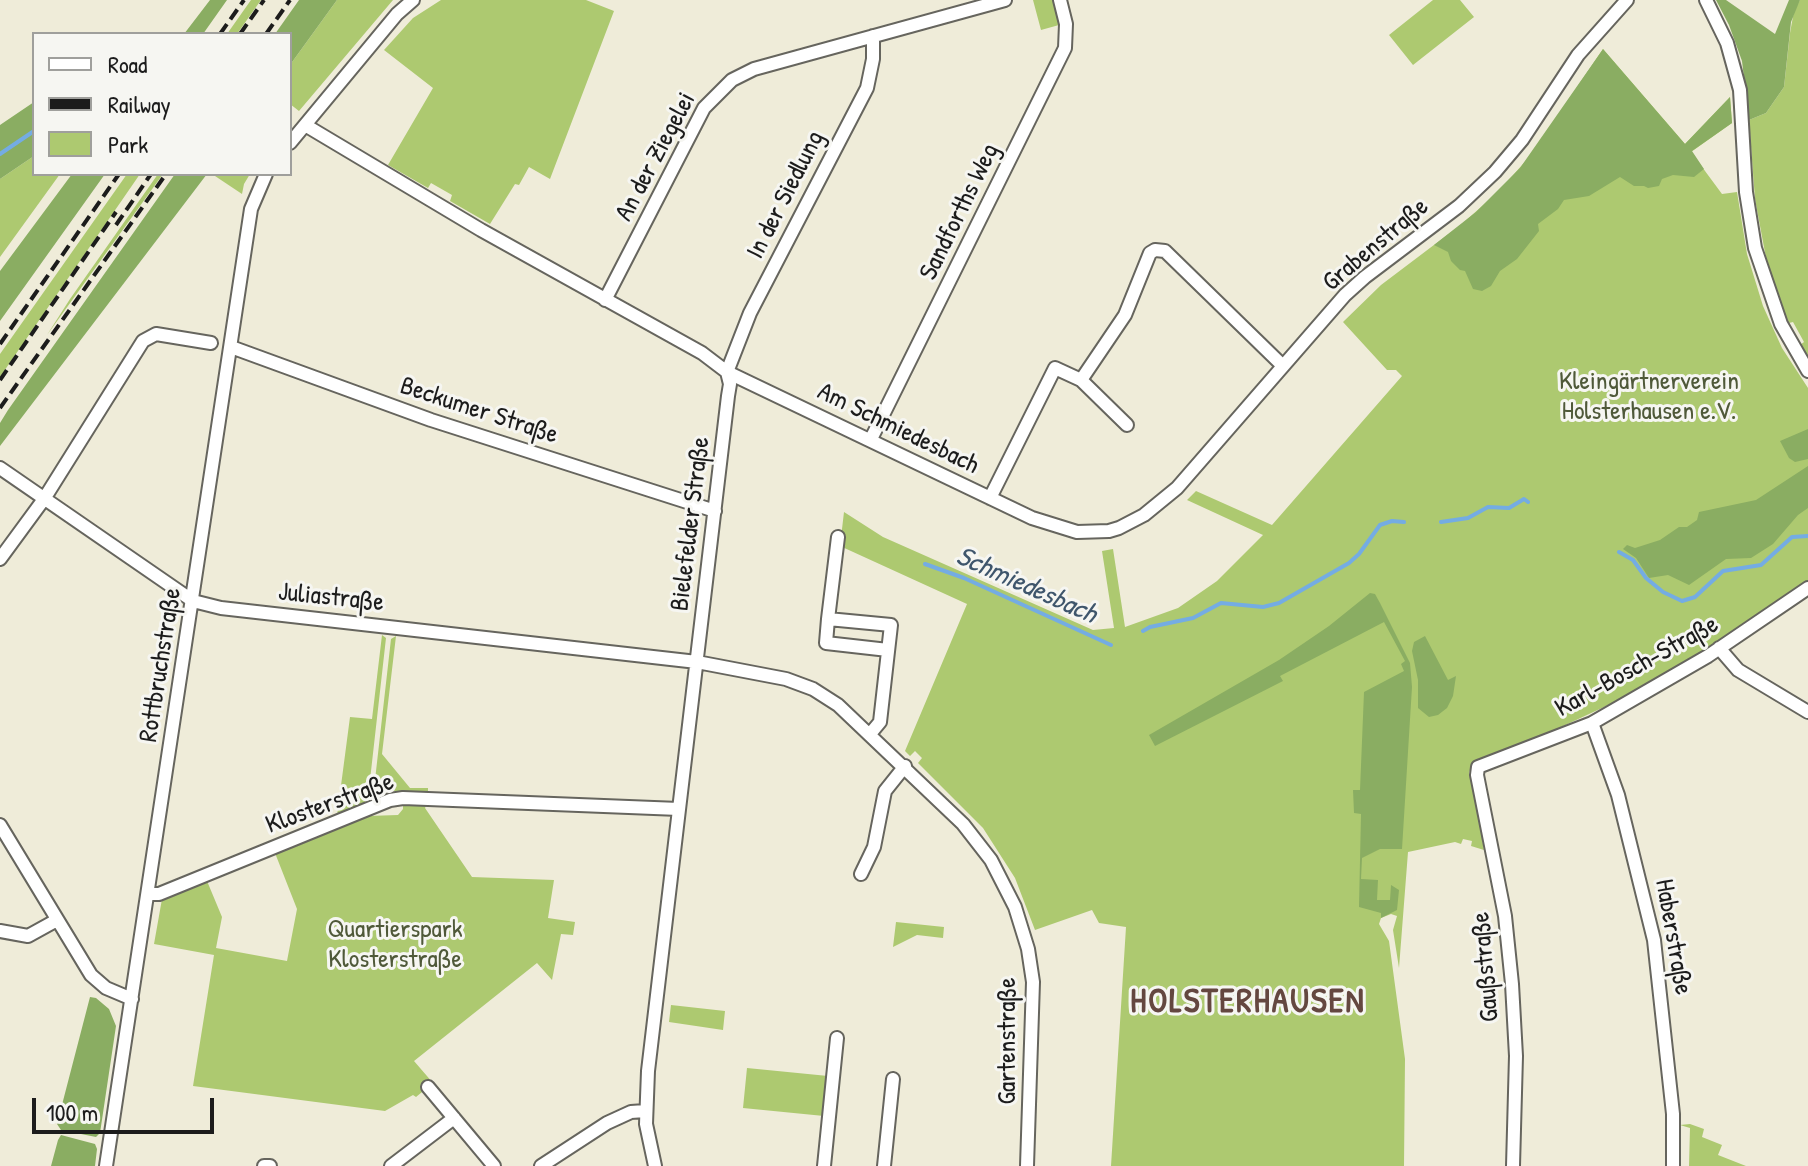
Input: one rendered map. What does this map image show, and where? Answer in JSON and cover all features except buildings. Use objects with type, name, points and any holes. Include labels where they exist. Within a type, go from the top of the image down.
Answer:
[{"type":"street","points":[[292,141],[397,14],[413,0]]},
{"type":"street","name":"An der Ziegelei","points":[[605,300],[704,108],[732,80],[754,69],[1005,0]]},
{"type":"street","name":"Sandforths Weg","points":[[871,439],[1065,48],[1066,24],[1060,0]]},
{"type":"street","name":"Grabenstraße","points":[[1050,526],[1077,532],[1119,528],[1144,515],[1177,488],[1355,286],[1459,206],[1501,165],[1522,140],[1578,55],[1627,0]]},
{"type":"street","points":[[1706,0],[1727,43],[1740,90],[1746,192],[1755,248],[1781,324],[1808,371]]},
{"type":"street","name":"In der Siedlung","points":[[727,372],[750,313],[867,88],[873,59],[873,36]]},
{"type":"street","points":[[305,125],[702,353],[727,372]]},
{"type":"street","name":"Rottbruchstraße","points":[[106,1166],[251,209],[265,176]]},
{"type":"street","points":[[1081,380],[1125,315],[1150,253],[1160,249],[1283,366]]},
{"type":"street","points":[[0,559],[22,533],[143,341],[156,334],[211,343]]},
{"type":"street","name":"Beckumer Straße","points":[[231,347],[431,420],[715,511]]},
{"type":"street","points":[[990,498],[1055,368],[1081,380],[1127,425]]},
{"type":"street","name":"Am Schmiedesbach","points":[[727,372],[1050,526]]},
{"type":"street","name":"Bielefelder Straße","points":[[655,1166],[645,1111],[730,384],[727,372]]},
{"type":"street","name":"Juliastraße","points":[[0,468],[193,601],[221,608],[697,662]]},
{"type":"street","points":[[838,537],[826,643],[888,650]]},
{"type":"street","name":"Karl-Bosch-Straße","points":[[1478,767],[1592,723],[1719,648],[1808,588]]},
{"type":"street","points":[[828,619],[891,625],[880,722],[870,734]]},
{"type":"street","points":[[1719,648],[1738,670],[1808,712]]},
{"type":"street","name":"Gartenstraße","points":[[697,662],[770,675],[813,689],[838,705],[905,766],[978,842],[1006,887],[1022,927],[1032,972],[1034,1011],[1027,1166]]},
{"type":"street","name":"Haberstraße","points":[[1592,723],[1618,795],[1657,954],[1673,1114],[1673,1166]]},
{"type":"street","points":[[861,874],[874,847],[885,791],[905,766]]},
{"type":"street","name":"Gaußstraße","points":[[1478,767],[1477,775],[1505,916],[1512,984],[1516,1056],[1513,1166]]},
{"type":"street","name":"Klosterstraße","points":[[148,894],[159,894],[403,798],[679,809]]},
{"type":"street","points":[[0,825],[91,975],[106,988],[132,999]]},
{"type":"street","points":[[0,931],[28,936],[57,920]]},
{"type":"street","points":[[824,1166],[837,1038]]},
{"type":"street","points":[[884,1166],[893,1079]]},
{"type":"street","points":[[428,1087],[494,1166]]},
{"type":"street","points":[[541,1166],[607,1123],[631,1112],[645,1111]]},
{"type":"street","points":[[391,1166],[454,1118]]},
{"type":"street","points":[[264,1166],[270,1166]]},
{"type":"green space","points":[[210,0],[227,0],[204,32],[186,32]]},
{"type":"green space","points":[[251,0],[261,0],[238,32],[228,32]]},
{"type":"green space","points":[[299,0],[337,0],[292,62],[292,32],[276,32]]},
{"type":"green space","points":[[337,0],[393,0],[299,111],[292,106],[292,62]]},
{"type":"green space","points":[[441,0],[586,0],[614,11],[550,179],[529,167],[490,224],[450,201],[452,195],[431,183],[428,188],[388,165],[433,88],[384,50],[413,18]]},
{"type":"green space","points":[[1033,0],[1053,0],[1059,25],[1041,30]]},
{"type":"green space","points":[[1433,0],[1460,0],[1474,17],[1413,65],[1389,35]]},
{"type":"green space","points":[[1716,0],[1726,0],[1775,34],[1789,0],[1800,0],[1791,22],[1784,87],[1766,113],[1749,120],[1742,61]]},
{"type":"green space","points":[[1800,0],[1808,0],[1808,357],[1800,345],[1804,342],[1785,314],[1766,258],[1755,199],[1749,120],[1766,113],[1784,87],[1794,11]]},
{"type":"green space","name":"Kleingärtnerverein Holsterhausen e.V.","points":[[1603,49],[1685,144],[1730,97],[1732,123],[1691,152],[1722,194],[1737,192],[1747,254],[1763,306],[1782,348],[1808,388],[1808,581],[1716,644],[1632,694],[1472,764],[1469,773],[1484,835],[1484,850],[1471,846],[1472,841],[1463,839],[1461,844],[1455,842],[1408,852],[1399,968],[1393,930],[1397,916],[1391,914],[1381,918],[1379,924],[1389,941],[1405,1059],[1404,1166],[1111,1166],[1126,927],[1099,923],[1092,910],[1035,930],[1015,878],[983,828],[918,763],[922,758],[915,751],[910,756],[905,751],[967,604],[840,546],[844,512],[883,537],[1093,630],[1114,628],[1102,551],[1113,549],[1125,627],[1178,608],[1217,581],[1263,535],[1187,500],[1196,491],[1272,525],[1402,376],[1396,370],[1387,370],[1343,322],[1381,285],[1463,223],[1499,191],[1530,156]]},
{"type":"green space","points":[[1603,49],[1685,144],[1730,97],[1732,123],[1692,151],[1704,169],[1694,177],[1673,175],[1662,179],[1659,186],[1648,188],[1634,186],[1620,177],[1589,196],[1564,200],[1558,209],[1538,224],[1539,231],[1517,259],[1500,271],[1491,286],[1482,291],[1473,289],[1465,271],[1451,261],[1448,252],[1434,245],[1476,212],[1520,168]]},
{"type":"green space","points":[[32,103],[32,157],[0,179],[0,125]]},
{"type":"green space","points":[[32,157],[32,176],[59,176],[0,257],[0,179]]},
{"type":"green space","points":[[71,176],[104,176],[0,321],[0,271]]},
{"type":"green space","points":[[126,176],[139,176],[0,377],[0,354]]},
{"type":"green space","points":[[157,176],[162,176],[47,335]]},
{"type":"green space","points":[[174,176],[205,176],[0,446],[0,423]]},
{"type":"green space","points":[[215,176],[249,176],[242,194]]},
{"type":"green space","points":[[1808,429],[1808,459],[1795,462],[1789,458],[1780,441]]},
{"type":"green space","points":[[1808,466],[1808,508],[1773,544],[1751,558],[1726,559],[1689,585],[1668,575],[1649,578],[1636,558],[1623,549],[1627,545],[1635,548],[1660,540],[1679,527],[1687,527],[1697,520],[1699,512],[1756,500]]},
{"type":"green space","points":[[1370,593],[1375,594],[1410,663],[1412,687],[1402,849],[1380,849],[1362,858],[1361,879],[1378,880],[1377,900],[1390,900],[1391,885],[1399,890],[1397,910],[1381,918],[1381,913],[1359,907],[1361,814],[1354,813],[1353,790],[1360,790],[1364,692],[1404,671],[1401,664],[1405,661],[1384,622],[1280,676],[1283,681],[1155,746],[1149,735],[1279,660]]},
{"type":"green space","points":[[382,635],[386,638],[370,780],[375,780],[391,639],[396,636],[382,754],[410,788],[428,788],[428,792],[402,794],[390,789],[374,800],[337,816],[350,717],[372,719]]},
{"type":"green space","points":[[1425,636],[1448,680],[1456,676],[1453,696],[1447,708],[1429,717],[1418,708],[1418,680],[1412,651],[1414,642]]},
{"type":"green space","name":"Quartierspark Klosterstraße","points":[[403,800],[428,802],[425,808],[472,877],[554,880],[548,918],[575,922],[573,935],[561,934],[552,980],[537,963],[414,1061],[433,1083],[416,1097],[413,1095],[385,1111],[193,1086],[214,955],[154,944],[162,899],[207,881],[222,917],[216,948],[287,961],[297,909],[275,853],[368,816],[398,815],[403,809]]},
{"type":"green space","points":[[896,922],[944,927],[943,938],[917,935],[893,947]]},
{"type":"green space","points":[[90,997],[109,1009],[116,1026],[100,1133],[96,1137],[61,1130],[57,1124]]},
{"type":"green space","points":[[671,1005],[725,1011],[723,1030],[669,1022]]},
{"type":"green space","points":[[747,1068],[828,1076],[824,1116],[743,1108]]},
{"type":"green space","points":[[1690,1124],[1704,1129],[1702,1137],[1722,1145],[1718,1155],[1746,1166],[1689,1166],[1690,1128],[1680,1125]]},
{"type":"green space","points":[[61,1135],[95,1144],[95,1166],[51,1166]]},
{"type":"waterway","name":"Schmiedesbach","points":[[0,154],[32,132]]},
{"type":"waterway","name":"Schmiedesbach","points":[[1441,522],[1468,518],[1488,507],[1509,508],[1524,499],[1528,502]]},
{"type":"waterway","name":"Schmiedesbach","points":[[1143,631],[1193,618],[1221,603],[1263,607],[1279,603],[1349,563],[1380,525],[1392,521],[1404,522]]},
{"type":"waterway","name":"Schmiedesbach","points":[[1619,552],[1633,560],[1646,578],[1663,592],[1682,601],[1695,597],[1723,571],[1761,565],[1792,537],[1808,536]]},
{"type":"waterway","name":"Schmiedesbach","points":[[925,564],[964,578],[1111,645]]},
{"type":"railway","points":[[221,32],[244,0]]},
{"type":"railway","points":[[241,32],[264,0]]},
{"type":"railway","points":[[267,32],[290,0]]},
{"type":"railway","points":[[0,344],[118,176]]},
{"type":"railway","points":[[116,225],[150,176]]},
{"type":"railway","points":[[0,408],[165,176]]},
{"type":"railway","points":[[0,380],[116,212]]},
{"type":"district","name":"HOLSTERHAUSEN","points":[[1248,1003]]}]
